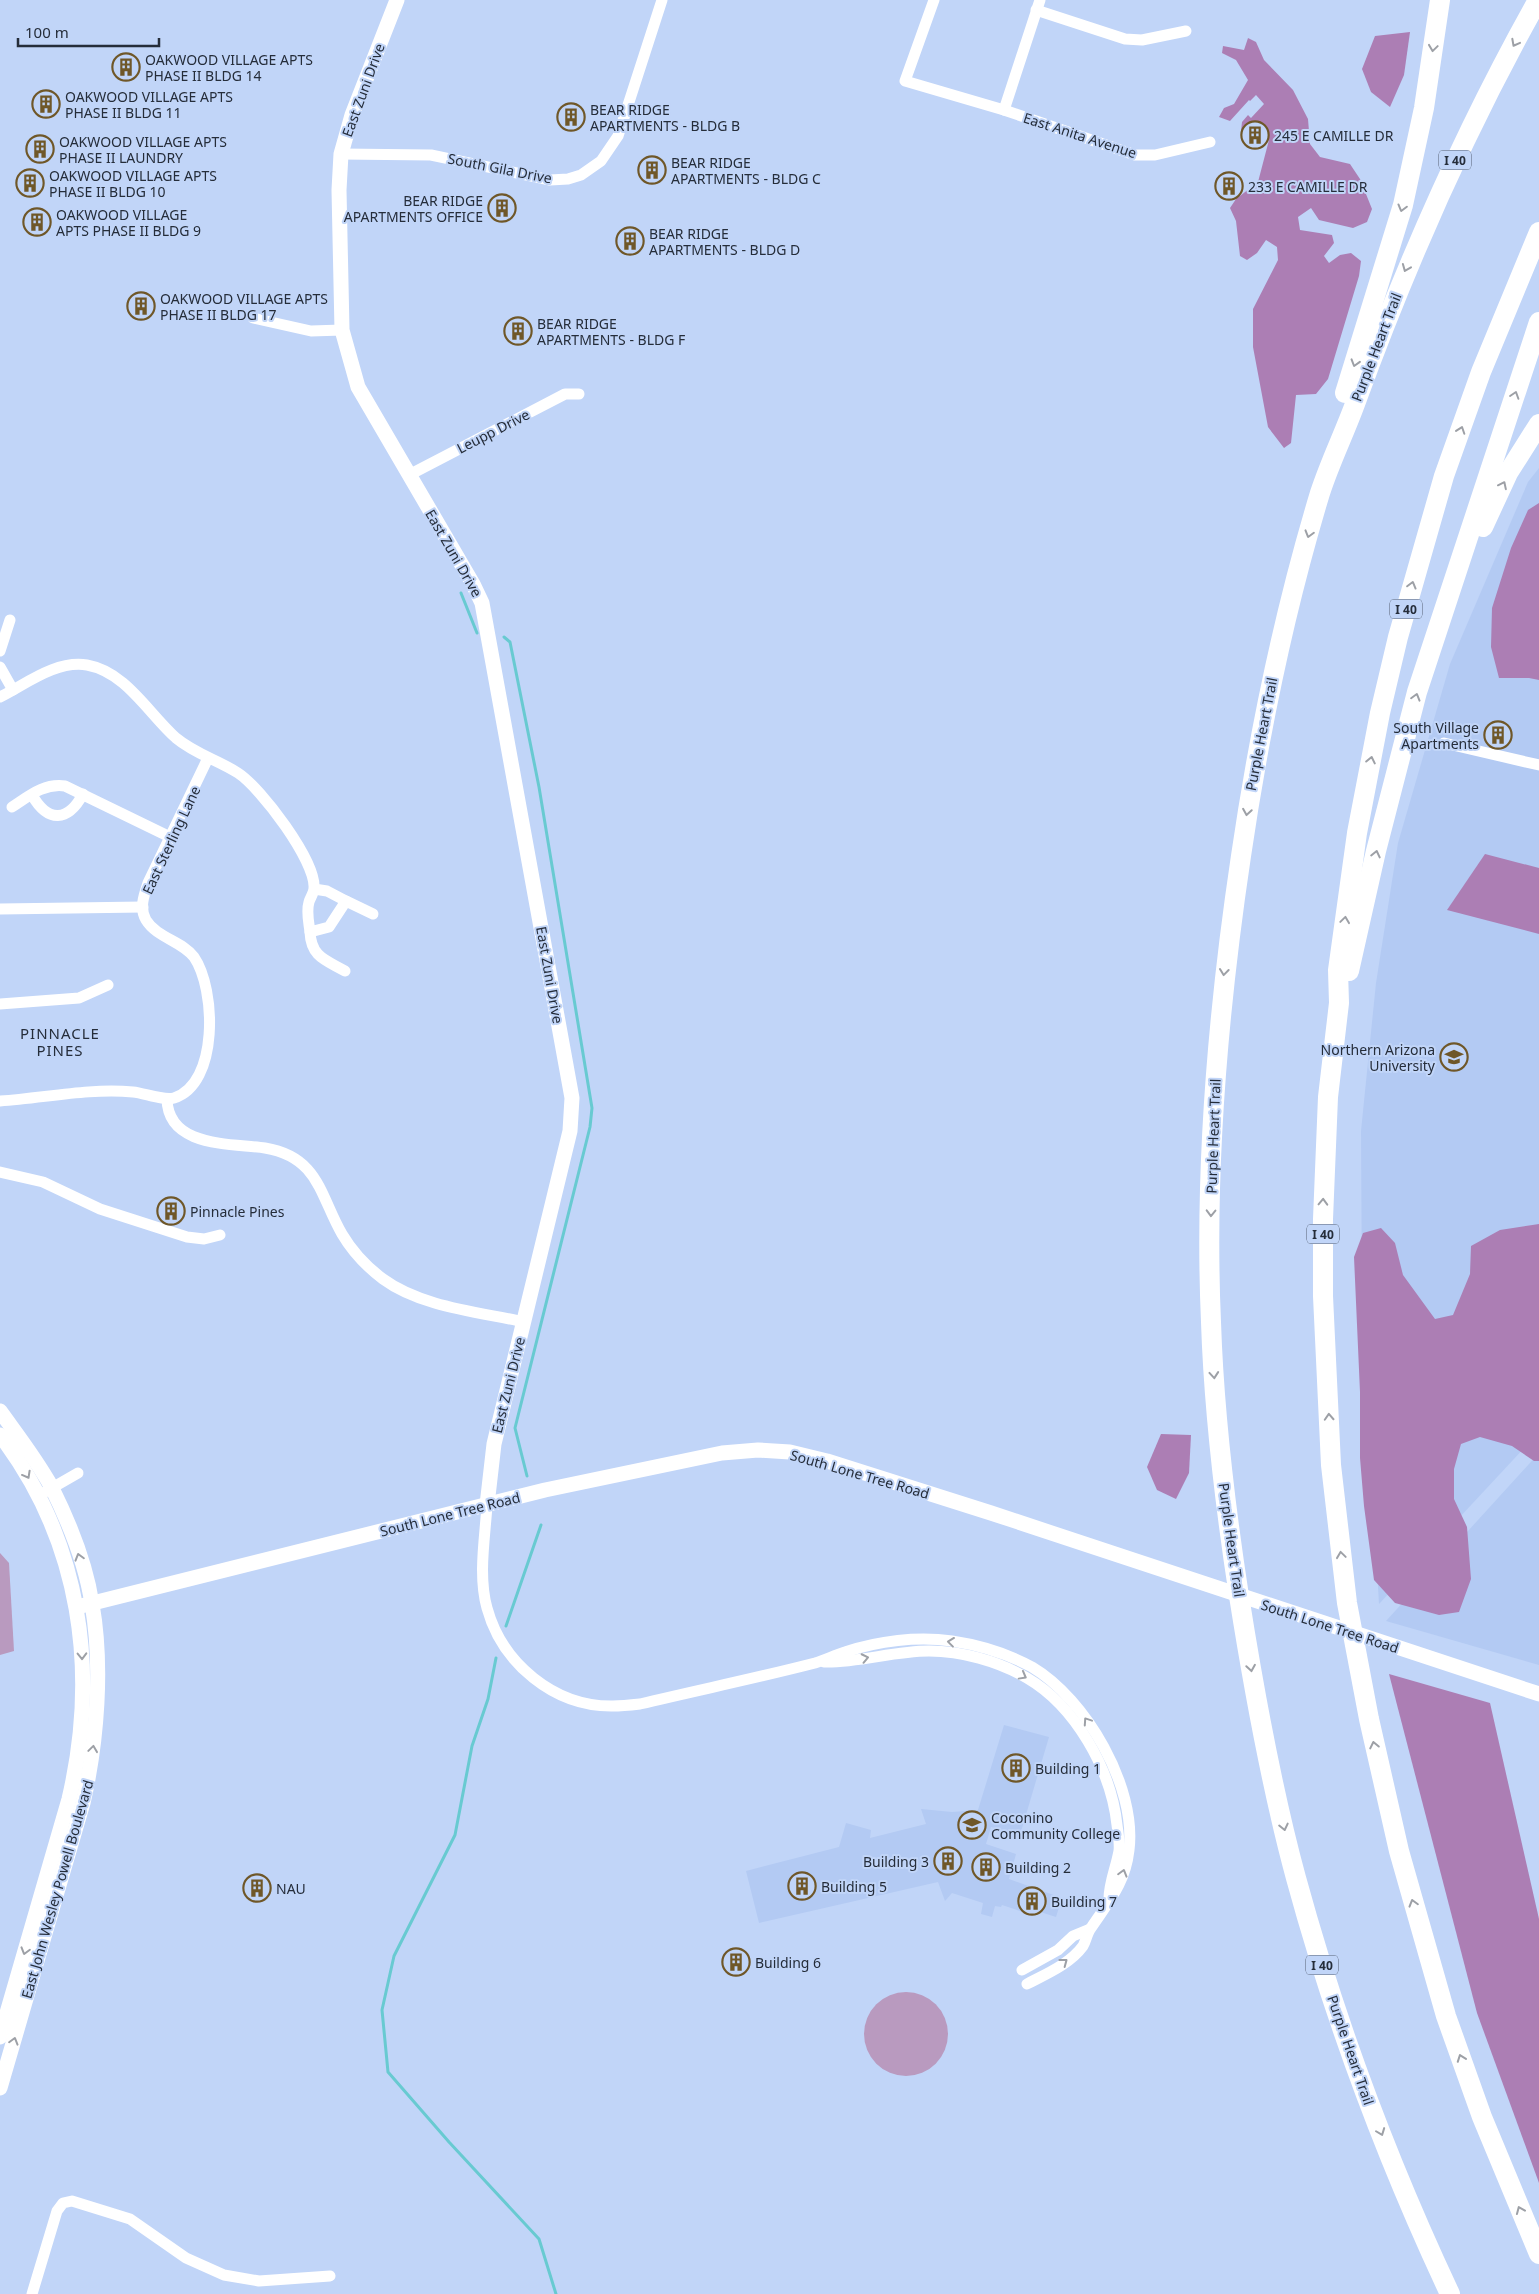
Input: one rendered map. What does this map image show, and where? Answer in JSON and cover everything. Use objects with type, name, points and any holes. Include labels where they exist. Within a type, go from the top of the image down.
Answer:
[{"type":"highway","points":[[1322,487],[1339,411],[1405,197],[1424,108],[1440,0]]},
{"type":"highway","name":"Purple Heart Trail","points":[[1450,2294],[1393,2165],[1337,2014],[1296,1877],[1257,1709],[1235,1568],[1219,1443],[1210,1314],[1212,1144],[1218,1030],[1231,923],[1255,760],[1287,610],[1322,487],[1416,244],[1468,131],[1538,0]]},
{"type":"highway","name":"I 40","points":[[1539,232],[1498,327],[1447,468],[1423,544],[1398,637],[1357,833],[1338,970],[1339,1003],[1328,1097],[1323,1219],[1323,1296],[1331,1465],[1347,1603],[1378,1763],[1399,1851],[1443,2007],[1482,2117],[1539,2254]]},
{"type":"highway","points":[[1339,1003],[1350,970],[1376,852],[1404,740],[1539,322]]},
{"type":"highway","points":[[1440,625],[1456,593],[1508,473],[1539,424]]},
{"type":"street","name":"East Zuni Drive","points":[[397,0],[352,115],[341,154],[339,190],[342,330],[358,387],[482,602],[572,1098],[570,1131],[494,1444],[482,1570],[486,1606],[494,1629],[508,1654],[528,1674],[549,1689],[570,1699],[590,1704],[612,1706],[640,1704],[817,1662],[846,1651],[902,1640],[950,1641],[1004,1655],[1032,1668],[1049,1679],[1072,1701],[1085,1718],[1112,1764],[1121,1786],[1126,1806],[1129,1850],[1118,1890],[1109,1899],[1090,1930],[1083,1946],[1067,1960],[1027,1984]]},
{"type":"street","name":"South Gila Drive","points":[[341,154],[431,155],[550,180],[568,179],[581,175],[601,161],[618,136],[662,0]]},
{"type":"street","name":"East Anita Avenue","points":[[934,0],[905,81],[1004,110],[1135,154],[1155,155],[1210,142]]},
{"type":"street","points":[[1004,110],[1038,5],[1125,39],[1142,40],[1186,31]]},
{"type":"street","points":[[253,318],[311,332],[342,330]]},
{"type":"street","name":"Leupp Drive","points":[[408,475],[565,394],[580,394]]},
{"type":"street","points":[[0,651],[2,636],[10,620]]},
{"type":"street","points":[[0,697],[56,668],[76,665],[95,667],[117,677],[186,746],[238,773],[258,790],[294,837],[309,871],[314,889],[308,904],[310,944],[314,952],[345,972]]},
{"type":"street","points":[[0,667],[13,690]]},
{"type":"street","points":[[1444,743],[1539,765]]},
{"type":"street","name":"East Sterling Lane","points":[[167,1099],[181,1094],[192,1084],[198,1074],[209,1035],[210,1006],[204,979],[195,959],[181,946],[152,927],[146,919],[143,907],[146,888],[208,758]]},
{"type":"street","points":[[12,807],[43,788],[57,785],[72,788],[170,837]]},
{"type":"street","points":[[32,795],[43,811],[57,816],[72,811],[84,794]]},
{"type":"street","points":[[314,889],[327,891],[373,914]]},
{"type":"street","points":[[310,932],[328,927],[346,900]]},
{"type":"street","points":[[0,909],[143,907]]},
{"type":"street","points":[[0,1004],[79,998],[108,985]]},
{"type":"street","points":[[0,1101],[90,1091],[131,1092],[167,1099],[172,1118],[187,1133],[198,1139],[209,1142],[266,1148],[299,1162],[319,1183],[333,1216],[354,1251],[377,1274],[397,1288],[426,1300],[524,1322]]},
{"type":"street","points":[[0,1172],[43,1182],[100,1209],[187,1237],[204,1239],[220,1235]]},
{"type":"street","name":"East John Wesley Powell Boulevard","points":[[0,1411],[30,1451],[52,1488],[78,1551],[92,1604],[96,1644],[97,1709],[89,1774],[0,2088]]},
{"type":"street","name":"East John Wesley Powell Boulevard","points":[[0,1435],[18,1459],[38,1496],[65,1556],[77,1607],[81,1645],[83,1708],[76,1772],[0,2037]]},
{"type":"street","name":"South Lone Tree Road","points":[[77,1607],[545,1490],[722,1453],[758,1450],[790,1452],[828,1461],[1539,1694]]},
{"type":"street","points":[[38,1496],[78,1473]]},
{"type":"street","points":[[1022,1970],[1058,1950],[1073,1936],[1090,1930]]},
{"type":"street","points":[[32,2294],[55,2216],[63,2203],[78,2201],[124,2216],[186,2258],[224,2275],[259,2281],[330,2276]]},
{"type":"shaded area","points":[[1410,32],[1404,75],[1390,107],[1371,92],[1362,69],[1375,36]]},
{"type":"shaded area","points":[[1248,38],[1256,42],[1264,60],[1293,90],[1308,119],[1310,144],[1320,157],[1350,164],[1360,179],[1372,209],[1367,222],[1353,228],[1319,220],[1311,208],[1298,217],[1300,230],[1332,235],[1334,243],[1324,256],[1329,263],[1340,255],[1351,253],[1361,261],[1359,276],[1328,379],[1316,394],[1296,395],[1291,443],[1284,448],[1268,427],[1253,347],[1253,309],[1278,260],[1277,247],[1266,240],[1257,253],[1247,260],[1240,256],[1236,221],[1230,208],[1236,199],[1258,182],[1269,140],[1267,126],[1241,131],[1242,122],[1248,115],[1251,118],[1264,104],[1256,95],[1230,121],[1219,117],[1224,108],[1234,104],[1248,80],[1236,60],[1222,53],[1223,46],[1244,50]]},
{"type":"shaded area","name":"Northern Arizona University","points":[[1539,468],[1539,1432],[1379,1604],[1362,1304],[1361,1131],[1376,983],[1398,843],[1450,664],[1528,482]]},
{"type":"shaded area","points":[[1539,503],[1539,680],[1499,678],[1491,647],[1492,608],[1511,548],[1528,510]]},
{"type":"shaded area","points":[[1485,854],[1539,868],[1539,934],[1447,910]]},
{"type":"shaded area","points":[[1539,1224],[1539,1461],[1534,1461],[1512,1446],[1480,1437],[1461,1444],[1454,1469],[1454,1499],[1467,1527],[1471,1579],[1459,1612],[1439,1615],[1395,1603],[1374,1580],[1364,1506],[1360,1458],[1360,1392],[1354,1257],[1363,1233],[1381,1228],[1395,1243],[1403,1275],[1435,1319],[1453,1315],[1470,1274],[1471,1246],[1500,1230]]},
{"type":"shaded area","points":[[1161,1434],[1191,1435],[1189,1473],[1176,1499],[1157,1490],[1147,1467]]},
{"type":"shaded area","points":[[1539,1453],[1539,1665],[1386,1621]]},
{"type":"shaded area","points":[[0,1553],[9,1563],[14,1651],[0,1655]]},
{"type":"shaded area","points":[[1389,1674],[1490,1703],[1539,1919],[1539,2183],[1477,2013]]},
{"type":"shaded area","name":"Coconino Community College","points":[[1004,1725],[1049,1737],[1020,1835],[991,1827],[986,1844],[1016,1854],[1009,1879],[1062,1898],[1056,1917],[1028,1908],[1026,1913],[1002,1905],[1001,1907],[995,1906],[992,1917],[981,1914],[983,1903],[952,1893],[945,1901],[938,1882],[759,1923],[746,1871],[839,1847],[846,1823],[871,1830],[870,1838],[926,1824],[921,1809],[952,1812],[978,1810]]},
{"type":"shaded area","points":[[906,1992],[929,1999],[941,2011],[948,2034],[941,2057],[929,2069],[906,2076],[883,2069],[871,2057],[864,2034],[871,2011],[883,1999]]},
{"type":"waterway","points":[[461,593],[477,633]]},
{"type":"waterway","points":[[504,637],[510,642],[539,787],[592,1108],[590,1127],[515,1428],[527,1476]]},
{"type":"waterway","points":[[506,1626],[541,1525]]},
{"type":"waterway","points":[[496,1658],[488,1699],[472,1746],[455,1835],[394,1956],[382,2010],[388,2072],[449,2142],[539,2239],[556,2294]]},
{"type":"place","name":"OAKWOOD VILLAGE APTS PHASE II BLDG 14","points":[[126,67]]},
{"type":"place","name":"OAKWOOD VILLAGE APTS PHASE II BLDG 11","points":[[46,104]]},
{"type":"place","name":"BEAR RIDGE APARTMENTS - BLDG B","points":[[571,117]]},
{"type":"place","name":"245 E CAMILLE DR","points":[[1255,135]]},
{"type":"place","name":"OAKWOOD VILLAGE APTS PHASE II LAUNDRY","points":[[40,149]]},
{"type":"place","name":"BEAR RIDGE APARTMENTS - BLDG C","points":[[652,170]]},
{"type":"place","name":"OAKWOOD VILLAGE APTS PHASE II BLDG 10","points":[[30,183]]},
{"type":"place","name":"233 E CAMILLE DR","points":[[1229,186]]},
{"type":"place","name":"BEAR RIDGE APARTMENTS OFFICE","points":[[502,208]]},
{"type":"place","name":"OAKWOOD VILLAGE APTS PHASE II BLDG 9","points":[[37,222]]},
{"type":"place","name":"BEAR RIDGE APARTMENTS - BLDG D","points":[[630,241]]},
{"type":"place","name":"OAKWOOD VILLAGE APTS PHASE II BLDG 17","points":[[141,306]]},
{"type":"place","name":"BEAR RIDGE APARTMENTS - BLDG F","points":[[518,331]]},
{"type":"place","name":"South Village Apartments","points":[[1498,735]]},
{"type":"place","name":"Northern Arizona University","points":[[1454,1057]]},
{"type":"place","name":"Pinnacle Pines","points":[[171,1211]]},
{"type":"place","name":"Building 1","points":[[1016,1768]]},
{"type":"place","name":"Coconino Community College","points":[[972,1825]]},
{"type":"place","name":"Building 3","points":[[948,1861]]},
{"type":"place","name":"Building 2","points":[[986,1867]]},
{"type":"place","name":"Building 5","points":[[802,1886]]},
{"type":"place","name":"NAU","points":[[257,1888]]},
{"type":"place","name":"Building 7","points":[[1032,1901]]},
{"type":"place","name":"Building 6","points":[[736,1962]]},
{"type":"district","name":"PINNACLE PINES","points":[[60,1042]]}]
